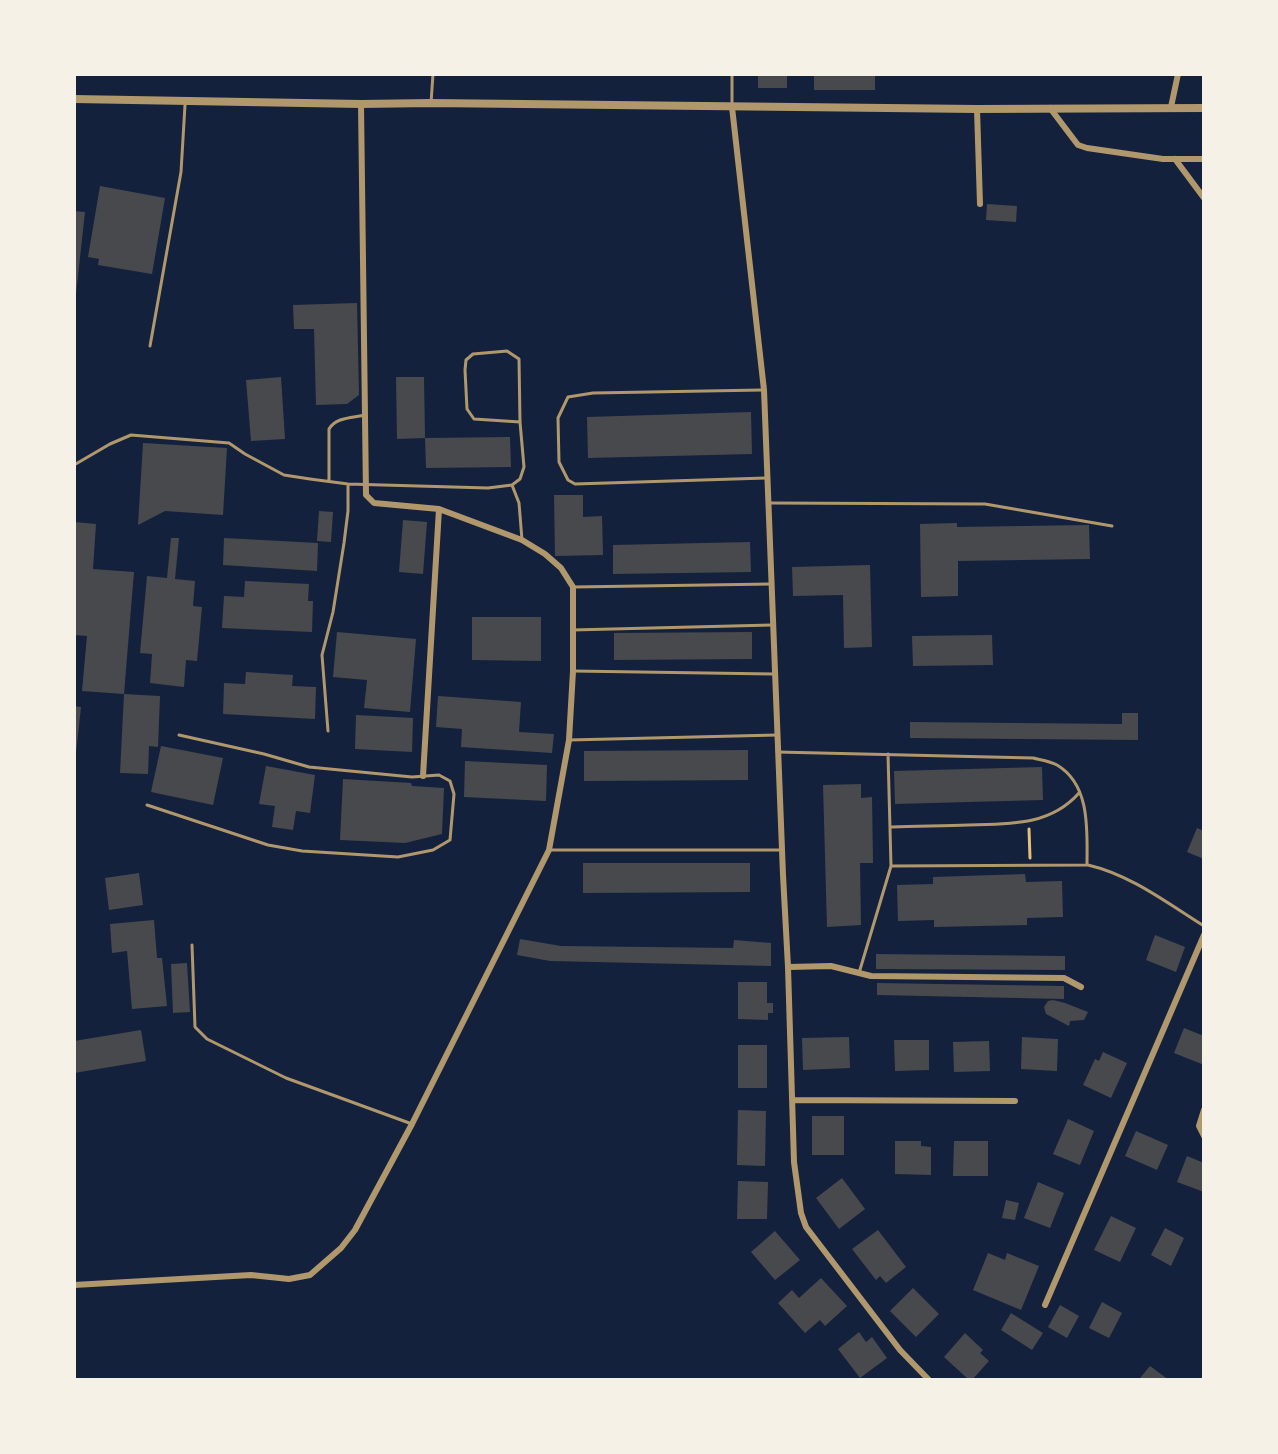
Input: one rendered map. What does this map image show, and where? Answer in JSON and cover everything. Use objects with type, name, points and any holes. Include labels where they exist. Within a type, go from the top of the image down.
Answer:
[{"type":"street","points":[[1171,107],[1178,74]]},
{"type":"street","points":[[74,99],[977,109],[1204,108]]},
{"type":"street","points":[[74,1285],[251,1275],[289,1279],[310,1275],[341,1248],[355,1230],[412,1124],[549,850],[569,740],[573,587],[561,568],[522,540],[439,509],[374,503],[366,495],[361,104]]},
{"type":"street","points":[[732,107],[764,390],[794,1162],[801,1213],[806,1227],[900,1350],[929,1380]]},
{"type":"street","points":[[1050,108],[1078,145],[1087,148],[1163,159],[1204,159]]},
{"type":"street","points":[[977,109],[980,204]]},
{"type":"street","points":[[1175,159],[1204,198]]},
{"type":"street","points":[[423,776],[439,509]]},
{"type":"street","points":[[1045,1305],[1204,935]]},
{"type":"street","points":[[788,967],[831,966],[871,976],[1064,978],[1081,987]]},
{"type":"street","points":[[792,1100],[1015,1101]]},
{"type":"street","points":[[1204,1110],[1199,1126],[1204,1136]]},
{"type":"lane","points":[[431,103],[433,74]]},
{"type":"lane","points":[[732,74],[732,107]]},
{"type":"lane","points":[[150,346],[181,172],[185,101]]},
{"type":"lane","points":[[74,465],[131,435],[229,443],[284,475],[348,484],[488,488],[512,485],[520,479],[524,467],[519,359],[507,351],[473,354],[466,360],[467,409],[474,419],[520,422]]},
{"type":"lane","points":[[764,390],[593,393],[568,397],[558,418],[559,462],[568,480],[575,484],[766,478]]},
{"type":"lane","points":[[329,481],[329,429],[340,420],[366,415]]},
{"type":"lane","points":[[328,731],[322,655],[333,612],[344,543],[348,484]]},
{"type":"lane","points":[[512,485],[519,503],[522,540]]},
{"type":"lane","points":[[767,503],[985,504],[1112,526]]},
{"type":"lane","points":[[573,587],[771,584]]},
{"type":"lane","points":[[572,630],[773,625]]},
{"type":"lane","points":[[573,671],[775,674]]},
{"type":"lane","points":[[147,805],[268,845],[302,851],[398,857],[433,850],[450,840],[454,794],[450,781],[439,775],[412,777],[309,767],[179,735]]},
{"type":"lane","points":[[569,740],[777,735]]},
{"type":"lane","points":[[777,752],[1033,758],[1055,764],[1065,772],[1079,793],[1087,824],[1087,865]]},
{"type":"lane","points":[[859,973],[891,866],[888,754]]},
{"type":"lane","points":[[891,827],[1029,822],[1066,806],[1079,793]]},
{"type":"lane","points":[[549,850],[782,850]]},
{"type":"lane","points":[[891,866],[1087,865],[1129,879],[1204,926]]},
{"type":"lane","points":[[192,945],[195,1027],[207,1039],[286,1078],[412,1124]]},
{"type":"path","points":[[1029,822],[1031,866]]},
{"type":"building","points":[[758,74],[787,74],[787,88],[758,88]]},
{"type":"building","points":[[814,74],[875,74],[875,90],[814,90]]},
{"type":"building","points":[[100,186],[165,198],[152,274],[98,265],[99,259],[88,257]]},
{"type":"building","points":[[987,204],[1017,206],[1016,222],[986,220]]},
{"type":"building","points":[[74,211],[85,212],[76,294],[74,293]]},
{"type":"building","points":[[357,303],[359,395],[347,404],[316,405],[314,329],[294,329],[293,305]]},
{"type":"building","points":[[281,377],[285,439],[251,441],[246,380]]},
{"type":"building","points":[[396,377],[424,377],[425,438],[397,439]]},
{"type":"building","points":[[751,412],[752,454],[588,458],[587,417]]},
{"type":"building","points":[[510,437],[511,467],[426,468],[425,438]]},
{"type":"building","points":[[143,443],[227,448],[223,515],[165,511],[138,525]]},
{"type":"building","points":[[554,495],[583,495],[583,517],[602,516],[603,555],[555,556]]},
{"type":"building","points":[[319,511],[333,512],[331,542],[317,541]]},
{"type":"building","points":[[403,520],[427,522],[423,574],[399,572]]},
{"type":"building","points":[[74,522],[96,524],[93,569],[134,572],[124,694],[82,691],[87,636],[74,635]]},
{"type":"building","points":[[957,523],[957,527],[1089,525],[1090,559],[958,561],[958,596],[921,597],[920,524]]},
{"type":"building","points":[[171,538],[179,538],[175,579],[195,581],[193,606],[202,607],[197,661],[186,660],[184,687],[150,683],[152,654],[140,653],[147,576],[167,578]]},
{"type":"building","points":[[224,538],[318,543],[317,571],[223,565]]},
{"type":"building","points":[[750,542],[751,572],[613,574],[613,545]]},
{"type":"building","points":[[870,565],[872,647],[844,648],[843,595],[793,596],[792,567]]},
{"type":"building","points":[[245,581],[309,584],[308,601],[313,601],[312,632],[222,628],[224,596],[244,597]]},
{"type":"building","points":[[472,617],[541,617],[541,661],[472,660]]},
{"type":"building","points":[[337,632],[416,639],[410,712],[364,708],[367,680],[333,677]]},
{"type":"building","points":[[752,632],[752,659],[614,660],[614,633]]},
{"type":"building","points":[[992,635],[993,665],[913,666],[912,636]]},
{"type":"building","points":[[246,672],[293,675],[292,686],[316,687],[315,719],[223,714],[224,683],[245,684]]},
{"type":"building","points":[[124,694],[160,696],[158,747],[149,746],[148,774],[120,773]]},
{"type":"building","points":[[438,696],[521,702],[519,732],[554,734],[552,753],[461,747],[462,729],[436,727]]},
{"type":"building","points":[[74,706],[81,707],[76,753],[74,753]]},
{"type":"building","points":[[1122,713],[1138,713],[1138,740],[910,738],[910,722],[1122,724]]},
{"type":"building","points":[[356,715],[413,718],[412,752],[355,749]]},
{"type":"building","points":[[161,746],[223,758],[213,805],[151,792]]},
{"type":"building","points":[[748,750],[748,780],[584,781],[584,751]]},
{"type":"building","points":[[465,761],[547,765],[546,801],[464,797]]},
{"type":"building","points":[[266,766],[315,775],[310,813],[296,811],[293,830],[272,827],[275,806],[259,804]]},
{"type":"building","points":[[1042,767],[1043,800],[895,804],[894,771]]},
{"type":"building","points":[[343,779],[444,788],[442,834],[405,843],[340,840]]},
{"type":"building","points":[[861,784],[861,798],[872,797],[873,863],[860,863],[861,925],[827,927],[823,785]]},
{"type":"building","points":[[1197,828],[1204,831],[1204,859],[1187,852]]},
{"type":"building","points":[[583,863],[750,863],[750,892],[583,893]]},
{"type":"building","points":[[139,873],[143,905],[109,910],[105,878]]},
{"type":"building","points":[[1025,874],[1026,882],[1062,881],[1063,917],[1027,918],[1027,925],[934,927],[934,920],[898,921],[897,885],[933,884],[933,877]]},
{"type":"building","points":[[154,920],[157,958],[162,958],[167,1006],[132,1009],[127,951],[112,953],[110,924]]},
{"type":"building","points":[[1155,935],[1185,947],[1176,972],[1146,960]]},
{"type":"building","points":[[520,939],[561,946],[733,948],[734,940],[771,943],[771,966],[550,961],[517,955]]},
{"type":"building","points":[[876,954],[1065,956],[1065,970],[876,969]]},
{"type":"building","points":[[187,963],[190,1012],[173,1013],[171,964]]},
{"type":"building","points":[[738,982],[767,982],[767,1003],[773,1003],[773,1013],[768,1013],[768,1020],[738,1019]]},
{"type":"building","points":[[877,983],[1064,986],[1064,999],[877,995]]},
{"type":"building","points":[[1053,1000],[1088,1012],[1084,1020],[1070,1021],[1069,1026],[1046,1014],[1044,1007]]},
{"type":"building","points":[[1184,1028],[1204,1036],[1204,1065],[1174,1053]]},
{"type":"building","points":[[141,1030],[146,1061],[74,1073],[74,1041]]},
{"type":"building","points":[[849,1037],[850,1068],[803,1070],[802,1038]]},
{"type":"building","points":[[1022,1037],[1058,1039],[1057,1071],[1021,1069]]},
{"type":"building","points":[[894,1040],[929,1040],[929,1070],[895,1071]]},
{"type":"building","points":[[989,1041],[990,1071],[954,1072],[953,1042]]},
{"type":"building","points":[[738,1045],[767,1045],[767,1088],[738,1088]]},
{"type":"building","points":[[1103,1052],[1127,1063],[1111,1098],[1083,1085],[1095,1059],[1099,1061]]},
{"type":"building","points":[[738,1110],[766,1111],[765,1166],[737,1165]]},
{"type":"building","points":[[812,1116],[844,1116],[844,1155],[812,1155]]},
{"type":"building","points":[[1068,1119],[1094,1131],[1080,1165],[1053,1154]]},
{"type":"building","points":[[1136,1131],[1168,1145],[1157,1170],[1125,1156]]},
{"type":"building","points":[[895,1141],[921,1141],[921,1146],[931,1147],[931,1175],[895,1174]]},
{"type":"building","points":[[954,1141],[988,1141],[988,1176],[953,1176]]},
{"type":"building","points":[[1187,1156],[1204,1163],[1204,1192],[1177,1182]]},
{"type":"building","points":[[842,1178],[865,1209],[839,1229],[816,1198]]},
{"type":"building","points":[[738,1181],[768,1182],[767,1219],[737,1219]]},
{"type":"building","points":[[1038,1182],[1064,1193],[1050,1228],[1024,1218]]},
{"type":"building","points":[[1006,1200],[1019,1203],[1015,1220],[1002,1218]]},
{"type":"building","points":[[1111,1216],[1136,1228],[1120,1262],[1094,1250]]},
{"type":"building","points":[[1165,1228],[1184,1238],[1171,1266],[1151,1255]]},
{"type":"building","points":[[878,1230],[906,1267],[886,1283],[880,1276],[876,1280],[852,1249]]},
{"type":"building","points":[[775,1231],[800,1260],[775,1280],[751,1252]]},
{"type":"building","points":[[988,1253],[1005,1260],[1007,1253],[1039,1266],[1021,1310],[973,1290]]},
{"type":"building","points":[[821,1278],[847,1306],[825,1326],[820,1320],[805,1333],[778,1303],[792,1290],[799,1298]]},
{"type":"building","points":[[913,1288],[939,1314],[916,1337],[890,1311]]},
{"type":"building","points":[[1102,1302],[1122,1313],[1109,1338],[1089,1328]]},
{"type":"building","points":[[1060,1305],[1079,1316],[1067,1338],[1048,1327]]},
{"type":"building","points":[[1011,1313],[1043,1333],[1032,1350],[1001,1330]]},
{"type":"building","points":[[859,1332],[866,1342],[872,1337],[887,1358],[860,1378],[838,1349]]},
{"type":"building","points":[[965,1333],[983,1350],[980,1353],[989,1361],[972,1380],[944,1357]]},
{"type":"building","points":[[1150,1366],[1169,1380],[1140,1378]]}]
